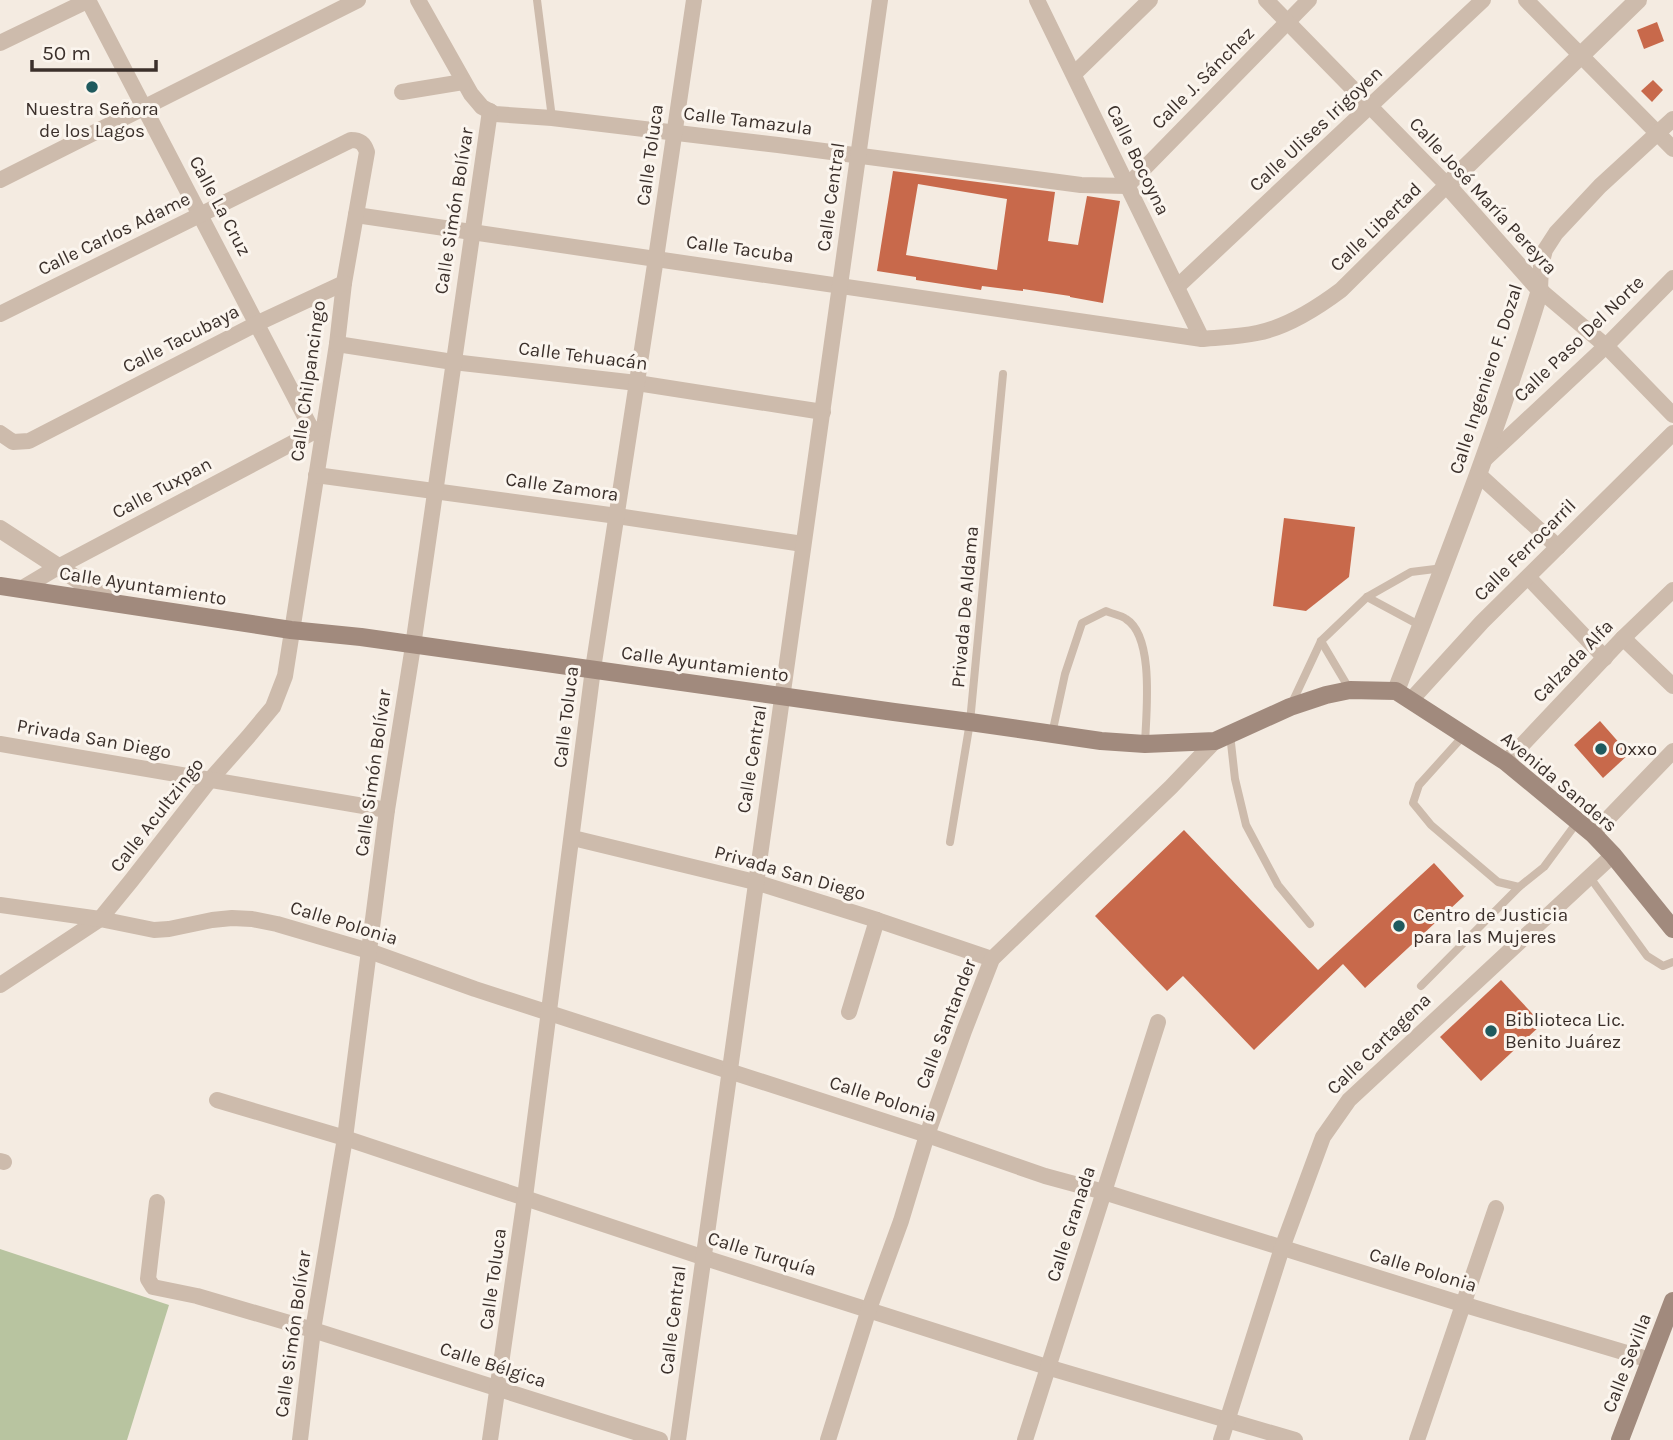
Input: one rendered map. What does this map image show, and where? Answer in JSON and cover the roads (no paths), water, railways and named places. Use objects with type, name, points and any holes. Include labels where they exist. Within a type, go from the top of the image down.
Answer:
[{"type":"main road","name":"Calle Ayuntamiento","points":[[0,586],[291,630],[361,637],[1101,741],[1145,744],[1222,737],[1290,707],[1326,695],[1350,690],[1404,695]]},
{"type":"main road","name":"Avenida Sanders","points":[[1404,695],[1506,762],[1578,821],[1613,855],[1671,920]]},
{"type":"main road","name":"Calle Sevilla","points":[[1620,1440],[1673,1301]]},
{"type":"street","points":[[0,43],[88,0]]},
{"type":"street","name":"Calle La Cruz","points":[[88,0],[258,323],[319,429]]},
{"type":"street","points":[[0,180],[358,0]]},
{"type":"street","points":[[418,0],[463,82],[476,100],[490,111]]},
{"type":"street","name":"Calle Toluca","points":[[491,1440],[593,670],[694,0]]},
{"type":"street","name":"Calle Central","points":[[678,1440],[880,0]]},
{"type":"street","name":"Calle Bocoyna","points":[[1037,0],[1202,339]]},
{"type":"street","points":[[1074,74],[1150,0]]},
{"type":"street","name":"Calle José María Pereyra","points":[[1266,0],[1447,186],[1539,290],[1606,346],[1673,415]]},
{"type":"street","name":"Calle J. Sánchez","points":[[1127,186],[1310,0]]},
{"type":"street","name":"Calle Ulises Irigoyen","points":[[1177,287],[1483,0]]},
{"type":"street","points":[[1526,0],[1673,149]]},
{"type":"street","name":"Calle Libertad","points":[[1202,339],[1258,333],[1281,325],[1341,290],[1638,0]]},
{"type":"street","points":[[402,92],[463,82]]},
{"type":"street","name":"Calle Tamazula","points":[[490,111],[495,114],[552,118],[859,155],[1081,185],[1127,186]]},
{"type":"street","name":"Calle Simón Bolívar","points":[[300,1440],[313,1330],[345,1138],[387,810],[490,111]]},
{"type":"street","name":"Calle Ingeniero F. Dozal","points":[[1404,695],[1421,626],[1518,362],[1539,290],[1545,250],[1556,233],[1600,186],[1673,119]]},
{"type":"street","name":"Calle Carlos Adame","points":[[0,314],[351,140],[360,142]]},
{"type":"street","name":"Calle Chilpancingo","points":[[291,630],[316,475],[319,429],[337,344],[344,283],[367,152],[360,142]]},
{"type":"street","name":"Calle Tacuba","points":[[356,215],[1202,339]]},
{"type":"street","name":"Calle Paso Del Norte","points":[[1481,467],[1673,278]]},
{"type":"street","name":"Calle Tacubaya","points":[[0,433],[13,442],[30,441],[258,323],[344,283]]},
{"type":"street","name":"Calle Tehuacán","points":[[337,344],[453,362],[637,383],[823,412]]},
{"type":"street","name":"Calle Tuxpan","points":[[21,589],[319,429]]},
{"type":"street","name":"Calle Ferrocarril","points":[[1404,695],[1558,548],[1673,433]]},
{"type":"street","points":[[1481,467],[1558,548]]},
{"type":"street","name":"Calle Zamora","points":[[316,475],[803,544]]},
{"type":"street","points":[[0,529],[112,602]]},
{"type":"street","points":[[1528,577],[1605,658]]},
{"type":"street","name":"Calzada Alfa","points":[[1506,762],[1623,638],[1673,590]]},
{"type":"street","name":"Calle Acultzingo","points":[[0,985],[100,919],[209,780],[273,707],[285,676],[291,630]]},
{"type":"street","points":[[1623,638],[1673,685]]},
{"type":"street","name":"Calle Santander","points":[[828,1440],[927,1135],[992,959],[1222,737]]},
{"type":"street","name":"Privada San Diego","points":[[0,744],[387,810]]},
{"type":"street","points":[[1593,834],[1673,751]]},
{"type":"street","name":"Privada San Diego","points":[[572,838],[755,882],[992,959]]},
{"type":"street","name":"Calle Cartagena","points":[[1221,1440],[1282,1248],[1323,1137],[1349,1100],[1613,855]]},
{"type":"street","name":"Calle Polonia","points":[[0,905],[100,919],[153,930],[232,918],[277,924],[369,951],[475,989],[927,1135],[1045,1176],[1650,1360]]},
{"type":"street","points":[[849,1012],[877,920]]},
{"type":"street","name":"Calle Granada","points":[[1025,1440],[1158,1022]]},
{"type":"street","name":"Calle Turquía","points":[[217,1100],[345,1138],[702,1257],[1047,1367],[1295,1440]]},
{"type":"street","name":"Calle Bélgica","points":[[157,1202],[148,1279],[153,1287],[197,1296],[313,1330],[660,1440]]},
{"type":"street","points":[[1417,1440],[1496,1208]]},
{"type":"lane","points":[[537,0],[552,118]]},
{"type":"lane","name":"Privada De Aldama","points":[[950,842],[970,722],[1003,374]]},
{"type":"lane","points":[[1290,707],[1321,641],[1367,597],[1411,572],[1443,568]]},
{"type":"lane","points":[[1367,597],[1421,626]]},
{"type":"lane","points":[[1052,734],[1065,674],[1082,623],[1106,611],[1128,620],[1142,640],[1148,682],[1145,744]]},
{"type":"lane","points":[[1321,641],[1350,690]]},
{"type":"lane","points":[[1465,734],[1419,785],[1413,803],[1431,825],[1498,882],[1519,887]]},
{"type":"lane","points":[[1222,737],[1246,825],[1278,885],[1310,924]]},
{"type":"lane","points":[[1421,986],[1519,887],[1544,867],[1578,821]]},
{"type":"lane","points":[[1589,876],[1647,956],[1663,966],[1673,962]]},
{"type":"place","name":"Nuestra Señora de los Lagos","points":[[92,87]]},
{"type":"place","name":"Oxxo","points":[[1601,749]]},
{"type":"place","name":"Centro de Justicia para las Mujeres","points":[[1399,926]]},
{"type":"place","name":"Biblioteca Lic. Benito Juárez","points":[[1491,1031]]}]
